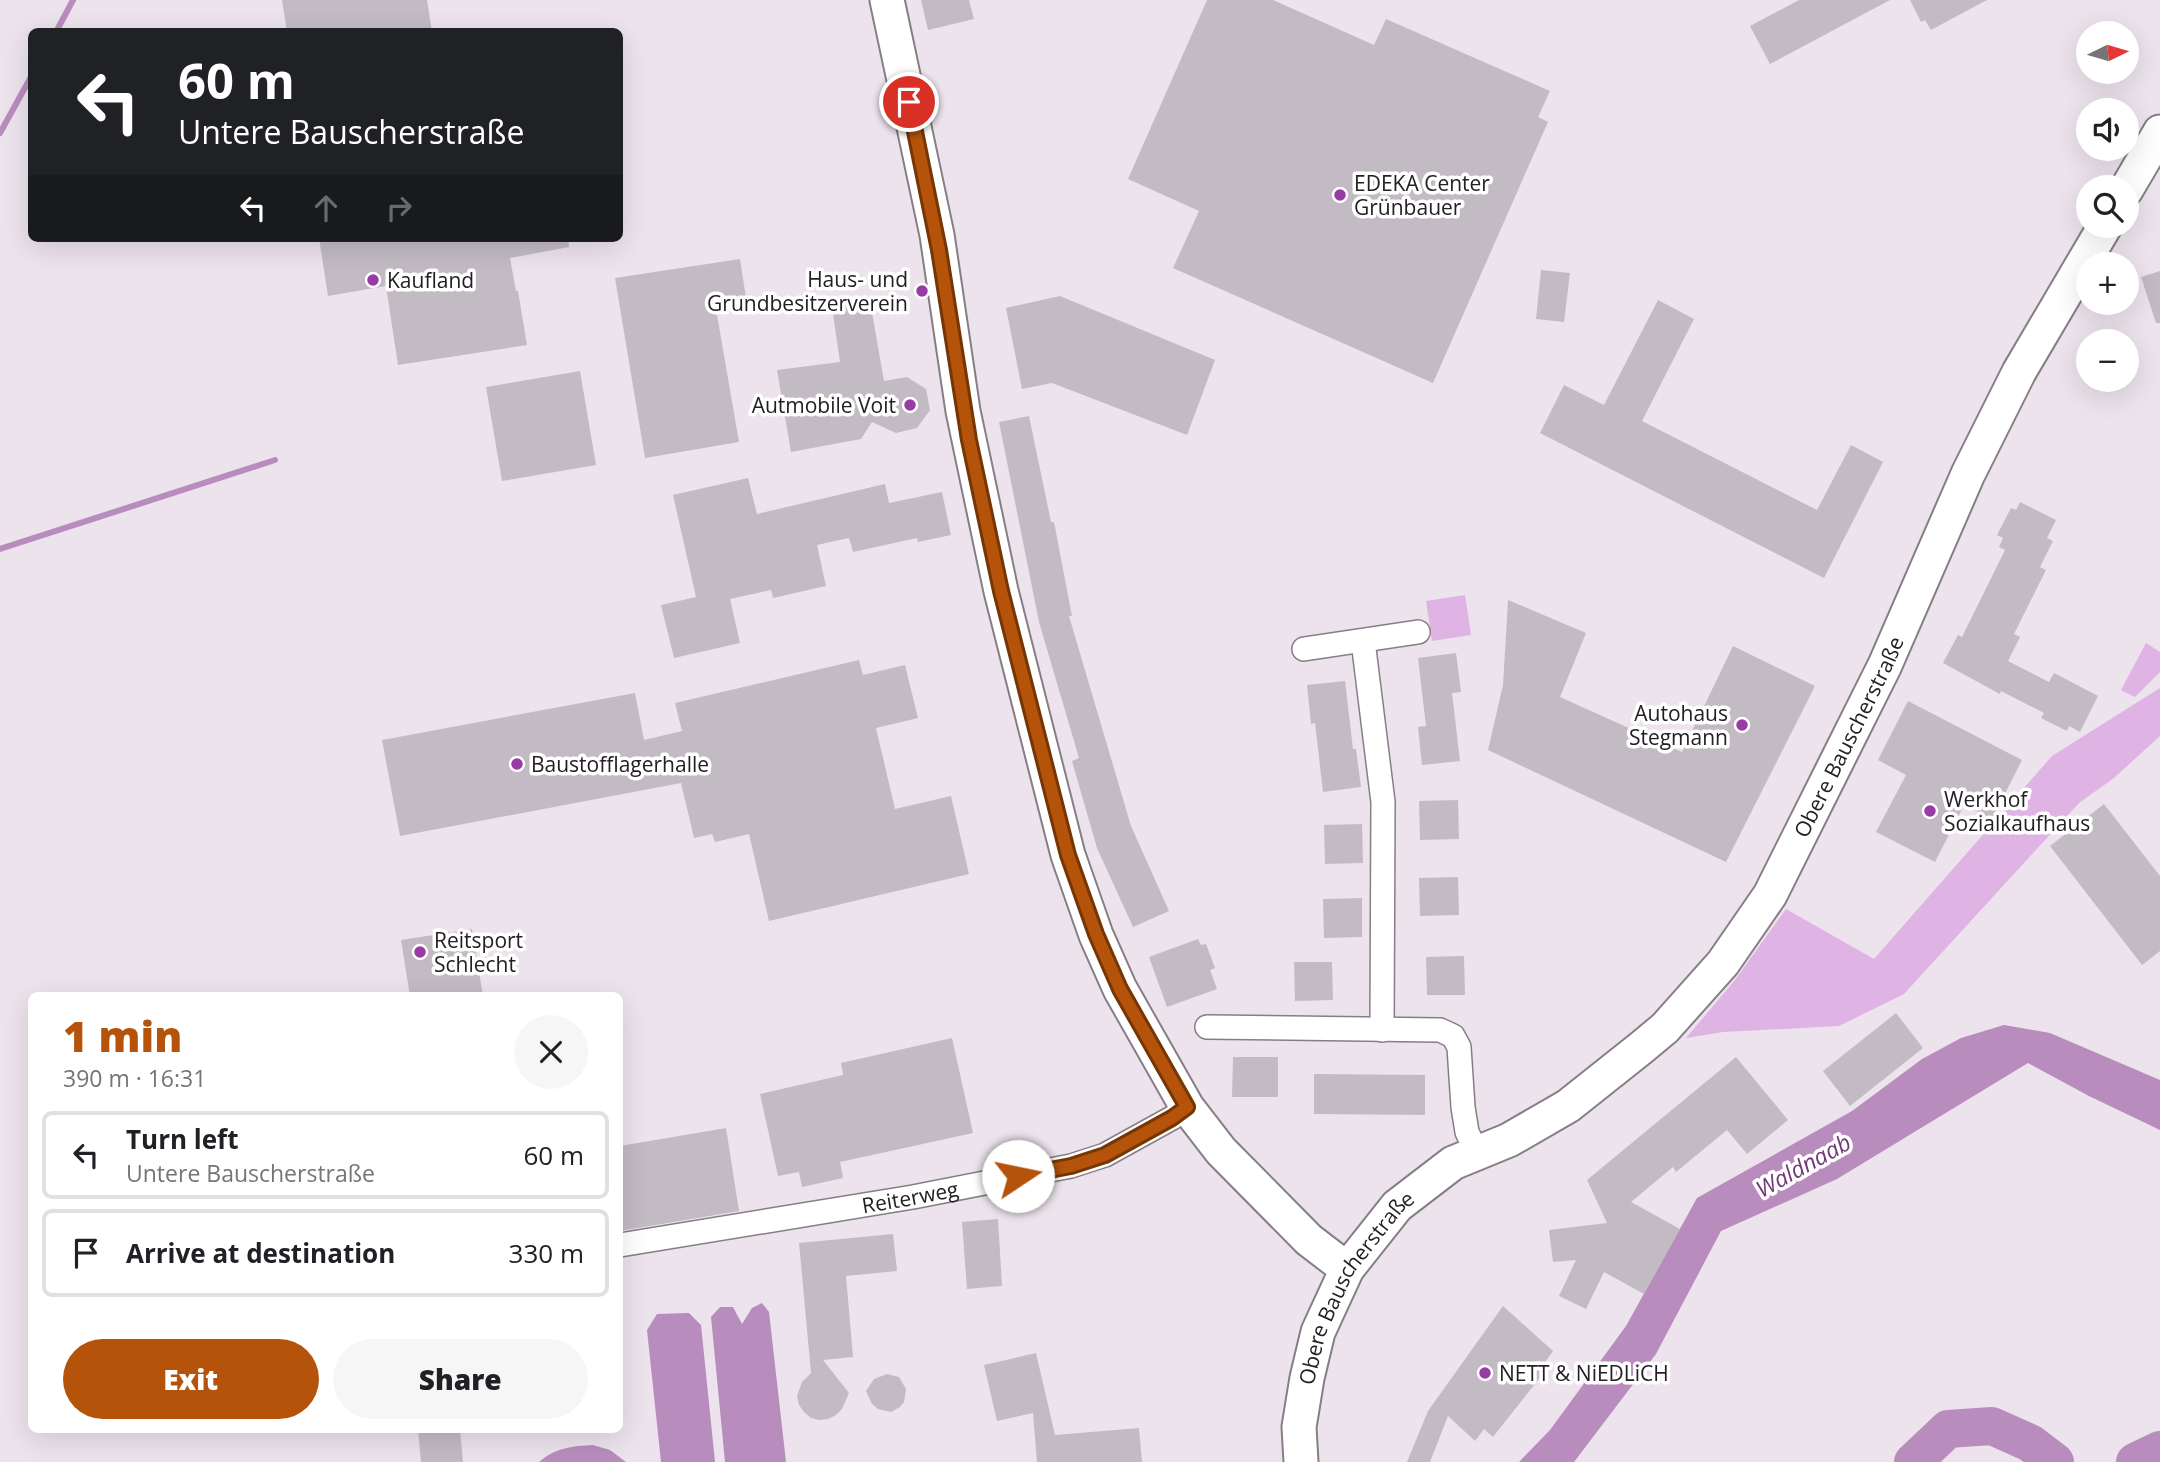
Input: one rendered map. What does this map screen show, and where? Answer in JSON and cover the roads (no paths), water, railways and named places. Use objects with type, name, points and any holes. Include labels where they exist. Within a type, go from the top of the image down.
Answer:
[{"type":"street","points":[[887,0],[938,243],[969,440],[1001,591],[1068,855],[1096,934],[1120,989],[1187,1107],[1221,1151],[1310,1240],[1347,1269]]},
{"type":"street","points":[[2135,175],[2160,132]]},
{"type":"street","name":"Obere Bauscherstraße","points":[[1301,1462],[1299,1427],[1318,1332],[1347,1269],[1397,1206],[1452,1163],[1509,1140],[1568,1106],[1665,1028],[1723,963],[1770,895],[1885,665],[1968,474],[2008,393],[2098,238]]},
{"type":"street","points":[[1304,649],[1418,632]]},
{"type":"street","points":[[1363,641],[1383,802],[1382,1030]]},
{"type":"street","points":[[1207,1027],[1440,1030],[1453,1036],[1459,1047],[1467,1132],[1477,1153]]},
{"type":"street","name":"Reiterweg","points":[[623,1245],[913,1198],[1071,1166],[1105,1155],[1187,1107]]},
{"type":"water","points":[[2004,1025],[2050,1033],[2160,1080],[2160,1130],[2028,1063],[1837,1179],[1721,1231],[1656,1354],[1574,1462],[1519,1462],[1550,1430],[1626,1326],[1697,1198],[1852,1111],[1922,1059],[1961,1038]]},
{"type":"water","points":[[762,1303],[769,1312],[786,1462],[725,1462],[711,1317],[720,1307],[733,1307],[742,1324],[752,1308]]},
{"type":"water","points":[[689,1313],[701,1325],[715,1462],[661,1462],[647,1330],[657,1314]]},
{"type":"water","points":[[593,1445],[610,1450],[626,1462],[539,1462],[564,1449]]},
{"type":"waterway","points":[[58,28],[73,0]]},
{"type":"waterway","points":[[0,133],[28,82]]},
{"type":"waterway","points":[[0,549],[275,460]]},
{"type":"waterway","name":"Waldnaab","points":[[1913,1462],[1948,1429],[1992,1426],[2030,1443],[2055,1462]]},
{"type":"waterway","name":"Waldnaab","points":[[2135,1462],[2160,1450]]},
{"type":"place","name":"EDEKA Center Grünbauer","points":[[1340,195]]},
{"type":"place","name":"Kaufland","points":[[373,280]]},
{"type":"place","name":"Haus- und Grundbesitzerverein","points":[[922,291]]},
{"type":"place","name":"Autmobile Voit","points":[[910,405]]},
{"type":"place","name":"Autohaus Stegmann","points":[[1742,725]]},
{"type":"place","name":"Baustofflagerhalle","points":[[517,764]]},
{"type":"place","name":"Werkhof Sozialkaufhaus","points":[[1930,811]]},
{"type":"place","name":"Reitsport Schlecht","points":[[420,952]]},
{"type":"place","name":"NETT & NiEDLiCH","points":[[1485,1373]]}]
